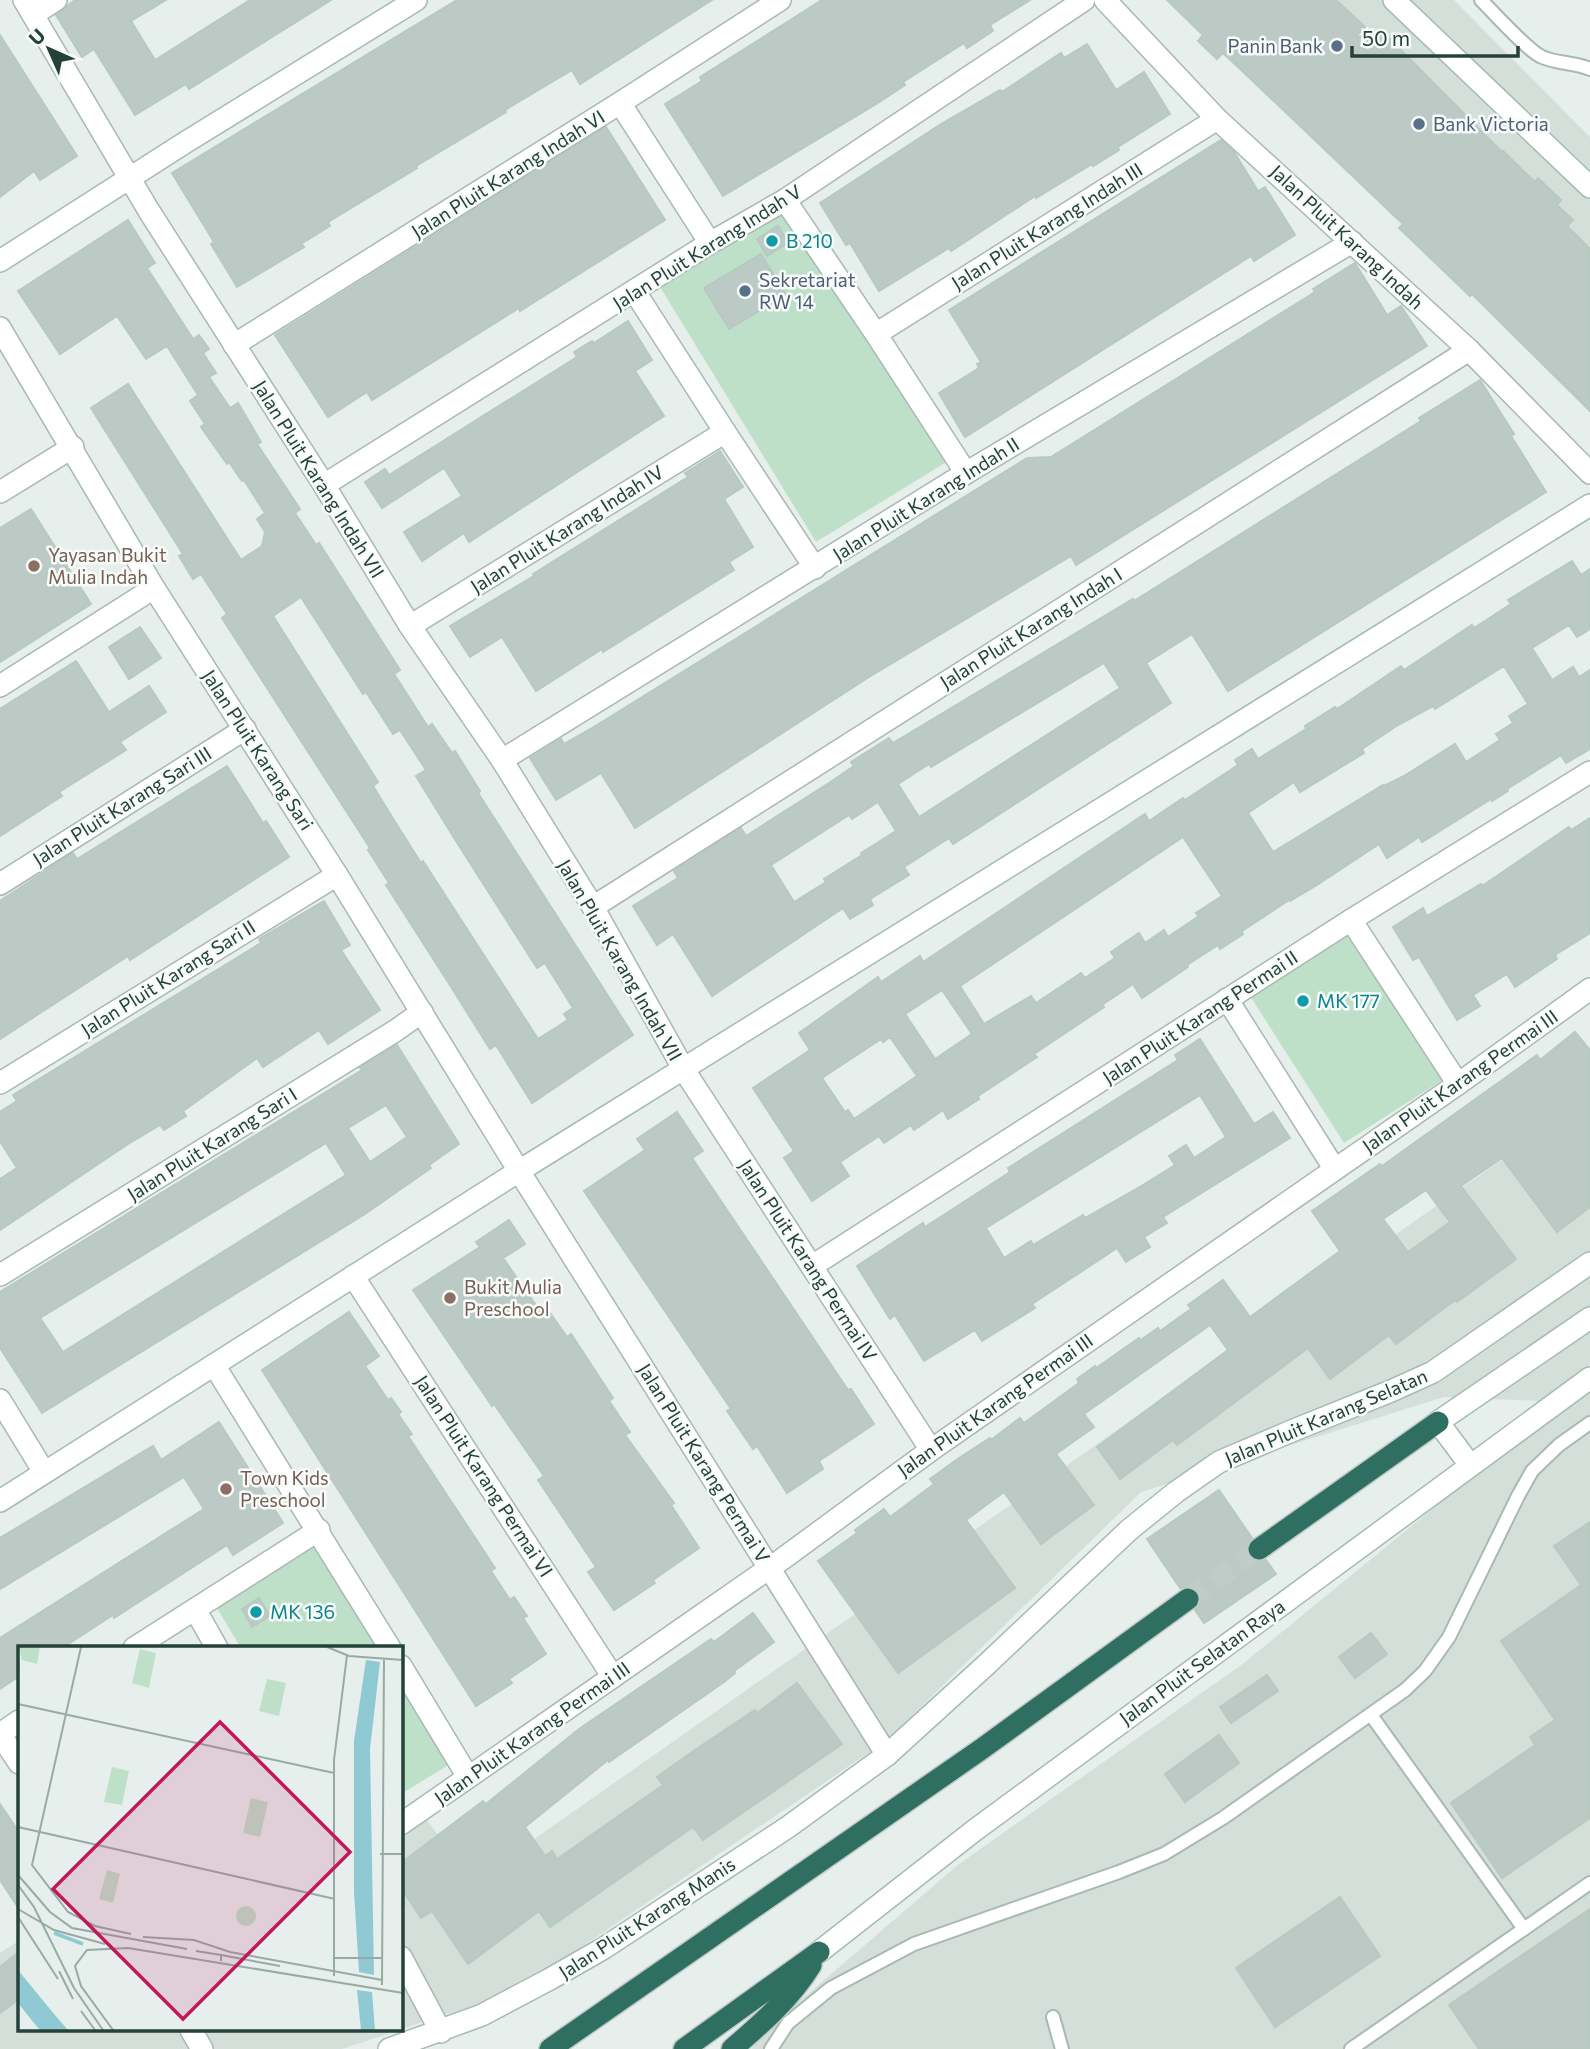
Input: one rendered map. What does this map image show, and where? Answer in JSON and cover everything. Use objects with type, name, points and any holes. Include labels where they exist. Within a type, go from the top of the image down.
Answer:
[{"type":"highway","points":[[1259,1549],[1438,1422]]},
{"type":"highway","points":[[550,2049],[983,1748],[1188,1599]]},
{"type":"highway","points":[[684,2049],[819,1952]]},
{"type":"highway","points":[[732,2049],[801,1981],[819,1952]]},
{"type":"street","points":[[29,7],[56,0]]},
{"type":"street","points":[[0,261],[416,0]]},
{"type":"street","name":"Jalan Pluit Karang Indah VI","points":[[234,345],[780,0]]},
{"type":"street","name":"Jalan Pluit Karang Indah V","points":[[324,485],[710,243],[785,200],[1084,0]]},
{"type":"street","name":"Jalan Pluit Karang Indah","points":[[1105,0],[1217,119],[1469,350],[1590,473]]},
{"type":"street","points":[[1394,0],[1590,187]]},
{"type":"street","name":"Jalan Pluit Karang Indah VII","points":[[29,7],[129,178],[410,626],[502,760],[593,907],[684,1070]]},
{"type":"street","points":[[620,103],[710,243]]},
{"type":"street","name":"Jalan Pluit Karang Indah III","points":[[876,334],[1217,119]]},
{"type":"street","points":[[785,200],[966,473]]},
{"type":"street","name":"Jalan Pluit Karang Indah II","points":[[502,760],[966,473],[1352,242]]},
{"type":"street","points":[[635,292],[724,432],[816,568]]},
{"type":"street","name":"Jalan Pluit Karang Sari","points":[[0,328],[154,588],[337,875],[519,1171]]},
{"type":"street","name":"Jalan Pluit Karang Indah I","points":[[593,907],[1469,350]]},
{"type":"street","name":"Jalan Pluit Karang Indah IV","points":[[410,626],[724,432]]},
{"type":"street","points":[[0,492],[72,447]]},
{"type":"street","points":[[0,1501],[519,1171],[1590,505]]},
{"type":"street","points":[[0,685],[154,588]]},
{"type":"street","name":"Jalan Pluit Karang Sari III","points":[[0,884],[245,729]]},
{"type":"street","name":"Jalan Pluit Karang Permai II","points":[[812,1266],[1351,920],[1590,772]]},
{"type":"street","name":"Jalan Pluit Karang Sari II","points":[[0,1083],[337,875]]},
{"type":"street","points":[[1351,920],[1458,1083]]},
{"type":"street","name":"Jalan Pluit Karang Permai III","points":[[402,1823],[1590,989]]},
{"type":"street","points":[[1227,999],[1334,1168]]},
{"type":"street","name":"Jalan Pluit Karang Sari I","points":[[0,1275],[422,1012]]},
{"type":"street","name":"Jalan Pluit Karang Permai IV","points":[[684,1070],[931,1450]]},
{"type":"street","name":"Jalan Pluit Karang Permai V","points":[[519,1171],[887,1755]]},
{"type":"street","name":"Jalan Pluit Karang Selatan","points":[[887,1755],[1129,1530],[1176,1492],[1219,1462],[1433,1372],[1590,1263]]},
{"type":"street","name":"Jalan Pluit Karang Permai VI","points":[[354,1276],[613,1677]]},
{"type":"street","points":[[1470,1465],[1438,1422],[1590,1318]]},
{"type":"street","points":[[214,1365],[389,1646]]},
{"type":"street","name":"Jalan Pluit Selatan Raya","points":[[819,1952],[975,1830],[1590,1378]]},
{"type":"street","points":[[0,1400],[44,1472]]},
{"type":"street","points":[[137,1646],[319,1530]]},
{"type":"street","points":[[195,1611],[216,1646]]},
{"type":"street","points":[[402,1668],[468,1777]]},
{"type":"street","points":[[18,1722],[0,1734],[18,1761]]},
{"type":"street","name":"Jalan Pluit Karang Manis","points":[[389,2049],[482,2015],[604,1948],[788,1827],[887,1755]]},
{"type":"street","points":[[402,1960],[441,2032]]},
{"type":"street","points":[[192,2032],[202,2049]]},
{"type":"lane","points":[[1481,0],[1538,56],[1590,69]]},
{"type":"lane","points":[[771,2049],[788,2023],[831,1988],[873,1964],[914,1944],[1164,1854],[1223,1818],[1371,1716],[1425,1671],[1449,1637],[1532,1471],[1559,1445],[1590,1423]]},
{"type":"lane","points":[[1371,1716],[1524,1929]]},
{"type":"lane","points":[[1351,2049],[1590,1883]]},
{"type":"lane","points":[[1053,2017],[1062,2049]]},
{"type":"shaded area","points":[[1232,0],[1454,0],[1590,137],[1590,346]]},
{"type":"shaded area","points":[[1590,1098],[1590,2049],[752,2049],[759,2036],[959,1864],[1244,1663],[1563,1402],[1444,1397],[1141,1492],[886,1741],[515,1992],[402,2029],[402,1914],[406,1911],[402,1904],[402,1817],[418,1808],[473,1882]]},
{"type":"shaded area","points":[[18,1944],[18,2032],[394,2032],[342,2049],[0,2049],[0,1953]]},
{"type":"green space","points":[[785,203],[945,463],[816,542],[657,282]]},
{"type":"green space","points":[[1356,917],[1455,1072],[1344,1143],[1245,988]]},
{"type":"green space","points":[[321,1541],[385,1646],[240,1646],[215,1605]]},
{"type":"green space","points":[[402,1674],[455,1761],[402,1793]]},
{"type":"building","points":[[75,0],[166,0],[131,21],[155,60],[250,0],[331,0],[189,89],[186,84],[135,115],[94,49],[82,57],[56,15]]},
{"type":"building","points":[[457,0],[712,0],[580,84],[572,70],[505,110],[506,112],[328,222],[330,226],[301,244],[304,247],[237,287],[211,244],[214,242],[172,173]]},
{"type":"building","points":[[822,0],[1030,0],[990,25],[993,31],[967,48],[964,43],[903,82],[905,85],[878,103],[723,196],[665,104],[702,81],[700,77]]},
{"type":"building","points":[[1167,0],[1336,0],[1378,39],[1384,33],[1502,152],[1535,182],[1538,178],[1561,200],[1557,205],[1573,220],[1567,226],[1590,249],[1590,411],[1472,294],[1470,296],[1399,228],[1403,224],[1238,67],[1223,53],[1217,59],[1198,41],[1203,35]]},
{"type":"building","points":[[0,35],[77,156],[40,180],[34,171],[0,197]]},
{"type":"building","points":[[1087,44],[1116,90],[1144,72],[1170,114],[1093,166],[1092,164],[1036,198],[1035,196],[951,251],[949,248],[879,291],[850,243],[846,245],[820,203],[941,124],[1000,90],[1002,92],[1061,53],[1064,58]]},
{"type":"building","points":[[606,127],[665,220],[372,400],[367,392],[328,417],[275,335]]},
{"type":"building","points":[[1221,140],[1234,152],[1258,191],[1265,187],[1295,235],[1254,261],[1251,256],[965,437],[939,393],[979,368],[977,364],[981,362],[949,310]]},
{"type":"building","points":[[128,220],[155,263],[147,268],[193,339],[199,335],[209,349],[203,353],[216,373],[209,377],[230,408],[238,403],[261,442],[257,444],[300,509],[295,513],[316,545],[319,543],[400,670],[394,674],[428,727],[432,724],[452,753],[455,751],[480,791],[478,793],[633,1035],[532,1103],[496,1045],[490,1049],[386,885],[389,883],[368,850],[370,848],[222,618],[227,614],[201,574],[193,579],[179,556],[183,554],[91,408],[128,384],[241,560],[262,546],[265,532],[257,519],[265,513],[244,480],[242,481],[229,462],[227,464],[201,427],[205,424],[190,401],[198,395],[167,346],[146,359],[117,316],[60,354],[18,291]],"holes":[[[301,597],[363,694],[366,692],[393,734],[400,730],[426,770],[416,776],[456,841],[537,968],[545,963],[573,1008],[564,1014],[568,1020],[538,1039],[397,825],[373,786],[378,782],[273,616]]]},
{"type":"building","name":"B 210","points":[[778,226],[788,243],[767,256],[757,239]]},
{"type":"building","name":"Sekretariat RW 14","points":[[761,254],[786,295],[729,329],[704,288]]},
{"type":"building","points":[[1355,263],[1387,315],[1401,306],[1427,346],[1076,565],[1071,556],[869,677],[635,828],[601,773],[556,800],[530,758],[561,739],[564,744],[597,725],[1027,458],[1051,457],[1315,292],[1313,289]]},
{"type":"building","points":[[628,321],[652,360],[635,371],[664,416],[469,542],[464,533],[422,561],[404,532],[462,496],[444,468],[382,508],[365,482],[385,469],[389,475],[577,357],[574,352],[592,341],[594,343]]},
{"type":"building","points":[[1480,380],[1546,492],[1228,691],[1192,634],[1146,663],[1171,703],[953,844],[949,838],[904,867],[909,875],[870,899],[873,905],[850,919],[843,908],[712,996],[673,934],[657,945],[633,906],[678,878],[674,871],[741,828],[746,836],[854,766],[851,762],[889,738],[893,743],[1133,599],[1134,601],[1421,421],[1419,418]],"holes":[[[1104,663],[1120,688],[919,817],[898,784]],[[878,802],[896,831],[794,902],[771,865],[849,815],[852,819]]]},
{"type":"building","points":[[720,451],[743,487],[724,499],[753,547],[729,562],[734,570],[536,691],[502,637],[470,657],[450,626],[534,576],[533,574],[688,477],[685,473]]},
{"type":"building","name":"Yayasan Bukit Mulia Indah","points":[[31,509],[91,604],[0,662],[0,528]]},
{"type":"building","points":[[1572,561],[1581,575],[1590,569],[1590,629],[1577,637],[1569,625],[1532,648],[1552,680],[1573,667],[1579,677],[1590,670],[1590,749],[1566,763],[1561,755],[1492,801],[1491,799],[1422,842],[1419,837],[1387,858],[1379,844],[1242,931],[1243,934],[1220,949],[1218,945],[1187,965],[1188,967],[1142,998],[1133,984],[1034,1054],[1037,1057],[948,1119],[943,1110],[914,1130],[911,1125],[884,1143],[879,1136],[840,1162],[849,1176],[812,1201],[784,1158],[794,1151],[753,1088],[810,1050],[799,1033],[878,977],[881,982],[920,956],[923,962],[1145,814],[1149,821],[1183,798],[1185,800],[1238,765],[1235,760],[1252,749],[1258,759],[1401,666],[1404,670],[1472,625],[1474,628],[1511,604],[1508,600]],"holes":[[[1504,666],[1528,704],[1509,716],[1513,723],[1496,734],[1500,740],[1466,762],[1455,744],[1273,852],[1248,813],[1294,782],[1300,792],[1364,753],[1362,749],[1398,725],[1433,706],[1435,709]],[[1183,837],[1222,896],[1196,913],[1199,916],[1168,937],[1164,930],[1145,943],[1139,933],[1111,952],[1115,958],[1085,978],[1081,973],[1036,1003],[1031,996],[984,1024],[960,986]],[[942,990],[972,1034],[935,1059],[905,1014]],[[890,1037],[917,1076],[854,1119],[848,1110],[845,1112],[822,1078],[881,1039],[883,1042]]]},
{"type":"building","points":[[140,627],[161,658],[129,679],[109,647]]},
{"type":"building","points":[[76,661],[109,712],[149,686],[166,712],[120,742],[126,750],[59,792],[62,796],[0,836],[0,709]]},
{"type":"building","points":[[227,766],[263,823],[266,821],[289,857],[130,960],[128,956],[0,1039],[0,901],[73,853],[77,859]]},
{"type":"building","points":[[1590,818],[1590,933],[1555,955],[1557,959],[1515,987],[1507,974],[1473,995],[1480,1006],[1457,1020],[1419,957],[1413,960],[1393,927],[1423,908],[1427,916],[1481,884],[1482,886],[1569,827],[1571,830]]},
{"type":"building","points":[[324,901],[350,945],[341,950],[380,1010],[328,1044],[319,1030],[263,1067],[257,1058],[183,1111],[186,1116],[164,1130],[160,1125],[128,1144],[0,1230],[0,1179],[17,1168],[0,1141],[0,1112],[17,1101],[13,1095],[261,943],[259,939]]},
{"type":"building","points":[[1575,1032],[1590,1050],[1590,1207],[1557,1232],[1502,1158],[1461,1186],[1516,1259],[1396,1344],[1389,1335],[1330,1379],[1308,1348],[1177,1445],[1173,1440],[1120,1479],[1097,1447],[1228,1350],[1210,1325],[1084,1414],[1094,1427],[1056,1454],[1094,1505],[1041,1544],[1004,1492],[966,1520],[1015,1588],[898,1673],[818,1561],[857,1533],[855,1530],[884,1509],[890,1517],[934,1484],[930,1479],[959,1458],[990,1438],[991,1440],[1020,1418],[1024,1423],[1079,1383],[1077,1379],[1095,1366],[1096,1368],[1139,1338],[1141,1340],[1158,1328],[1160,1331],[1191,1309],[1188,1305],[1223,1280],[1250,1317],[1340,1251],[1312,1211],[1380,1164],[1382,1166],[1537,1055],[1540,1060]],"holes":[[[1426,1190],[1450,1222],[1408,1252],[1383,1219]]]},
{"type":"building","points":[[1200,1039],[1254,1124],[1273,1112],[1290,1138],[1163,1217],[1167,1223],[1144,1237],[1150,1247],[1126,1262],[1117,1248],[1032,1304],[1035,1308],[982,1341],[975,1330],[924,1361],[895,1315],[890,1319],[857,1266],[923,1223],[925,1227],[1010,1172],[1008,1168],[1178,1060],[1175,1055]],"holes":[[[1200,1095],[1226,1137],[1194,1158],[1186,1145],[1169,1156],[1175,1165],[1143,1185],[1085,1218],[1083,1215],[1033,1245],[1031,1241],[1004,1258],[986,1228]]]},
{"type":"building","points":[[397,1045],[459,1144],[429,1165],[431,1168],[365,1214],[42,1413],[0,1348],[0,1292],[362,1070],[360,1068]],"holes":[[[386,1105],[407,1137],[370,1162],[348,1128]],[[326,1143],[346,1175],[63,1352],[40,1318]]]},
{"type":"building","points":[[677,1112],[703,1151],[692,1158],[848,1390],[851,1389],[874,1424],[819,1461],[823,1469],[787,1493],[757,1446],[753,1449],[727,1411],[731,1409],[584,1191],[645,1150],[637,1139]]},
{"type":"building","points":[[509,1220],[525,1244],[503,1258],[542,1314],[548,1310],[567,1337],[571,1334],[613,1398],[609,1401],[630,1432],[625,1435],[674,1503],[671,1505],[699,1548],[653,1580],[655,1583],[614,1610],[588,1572],[596,1567],[538,1480],[544,1476],[494,1404],[492,1406],[413,1290],[480,1247],[476,1242]]},
{"type":"building","points":[[349,1312],[379,1356],[365,1366],[388,1400],[391,1398],[401,1412],[398,1414],[412,1434],[408,1436],[495,1568],[491,1571],[510,1600],[514,1597],[527,1616],[523,1618],[546,1654],[509,1679],[512,1683],[476,1706],[262,1370]]},
{"type":"building","points":[[219,1422],[283,1523],[233,1555],[227,1545],[114,1618],[113,1615],[65,1646],[18,1646],[18,1677],[0,1689],[0,1638],[204,1509],[184,1477],[0,1589],[0,1538],[153,1446],[161,1460]]},
{"type":"building","points":[[1219,1490],[1252,1538],[1247,1544],[1248,1556],[1254,1561],[1266,1560],[1276,1574],[1204,1623],[1195,1610],[1200,1604],[1199,1592],[1193,1587],[1180,1588],[1147,1539]]},
{"type":"building","points":[[1590,1522],[1590,1818],[1502,1878],[1451,1803],[1535,1745],[1530,1737],[1555,1720],[1501,1641],[1581,1585],[1554,1546]]},
{"type":"building","name":"MK 136","points":[[259,1598],[270,1616],[252,1627],[242,1609]]},
{"type":"building","points":[[753,1613],[774,1642],[734,1671],[724,1682],[609,1762],[608,1760],[525,1827],[545,1856],[552,1851],[557,1859],[663,1785],[657,1777],[755,1710],[757,1713],[797,1683],[842,1744],[703,1840],[693,1827],[550,1927],[539,1911],[468,1964],[432,1911],[421,1918],[402,1890],[402,1862],[483,1801],[486,1804],[579,1729],[711,1639],[714,1642]]},
{"type":"building","points":[[1371,1633],[1387,1654],[1355,1678],[1339,1657]]},
{"type":"building","points":[[1267,1675],[1278,1691],[1231,1723],[1220,1707]]},
{"type":"building","points":[[1219,1735],[1239,1763],[1185,1802],[1165,1774]]},
{"type":"building","points":[[0,1804],[18,1831],[18,1907],[0,1880]]},
{"type":"building","points":[[1340,1897],[1380,1956],[1275,2027],[1236,1968]]},
{"type":"building","points":[[1590,1909],[1590,2049],[1479,2049],[1449,2005]]},
{"type":"building","points":[[18,1953],[18,2000],[0,2013],[0,1967]]},
{"type":"tunnel","points":[[1188,1599],[1259,1549]]},
{"type":"place","name":"Panin Bank","points":[[1337,46]]},
{"type":"place","name":"Bank Victoria","points":[[1419,124]]},
{"type":"place","name":"B 210","points":[[772,241]]},
{"type":"place","name":"Sekretariat RW 14","points":[[745,291]]},
{"type":"place","name":"Yayasan Bukit Mulia Indah","points":[[34,566]]},
{"type":"place","name":"MK 177","points":[[1303,1001]]},
{"type":"place","name":"Bukit Mulia Preschool","points":[[450,1298]]},
{"type":"place","name":"Town Kids Preschool","points":[[226,1489]]},
{"type":"place","name":"MK 136","points":[[256,1612]]}]
